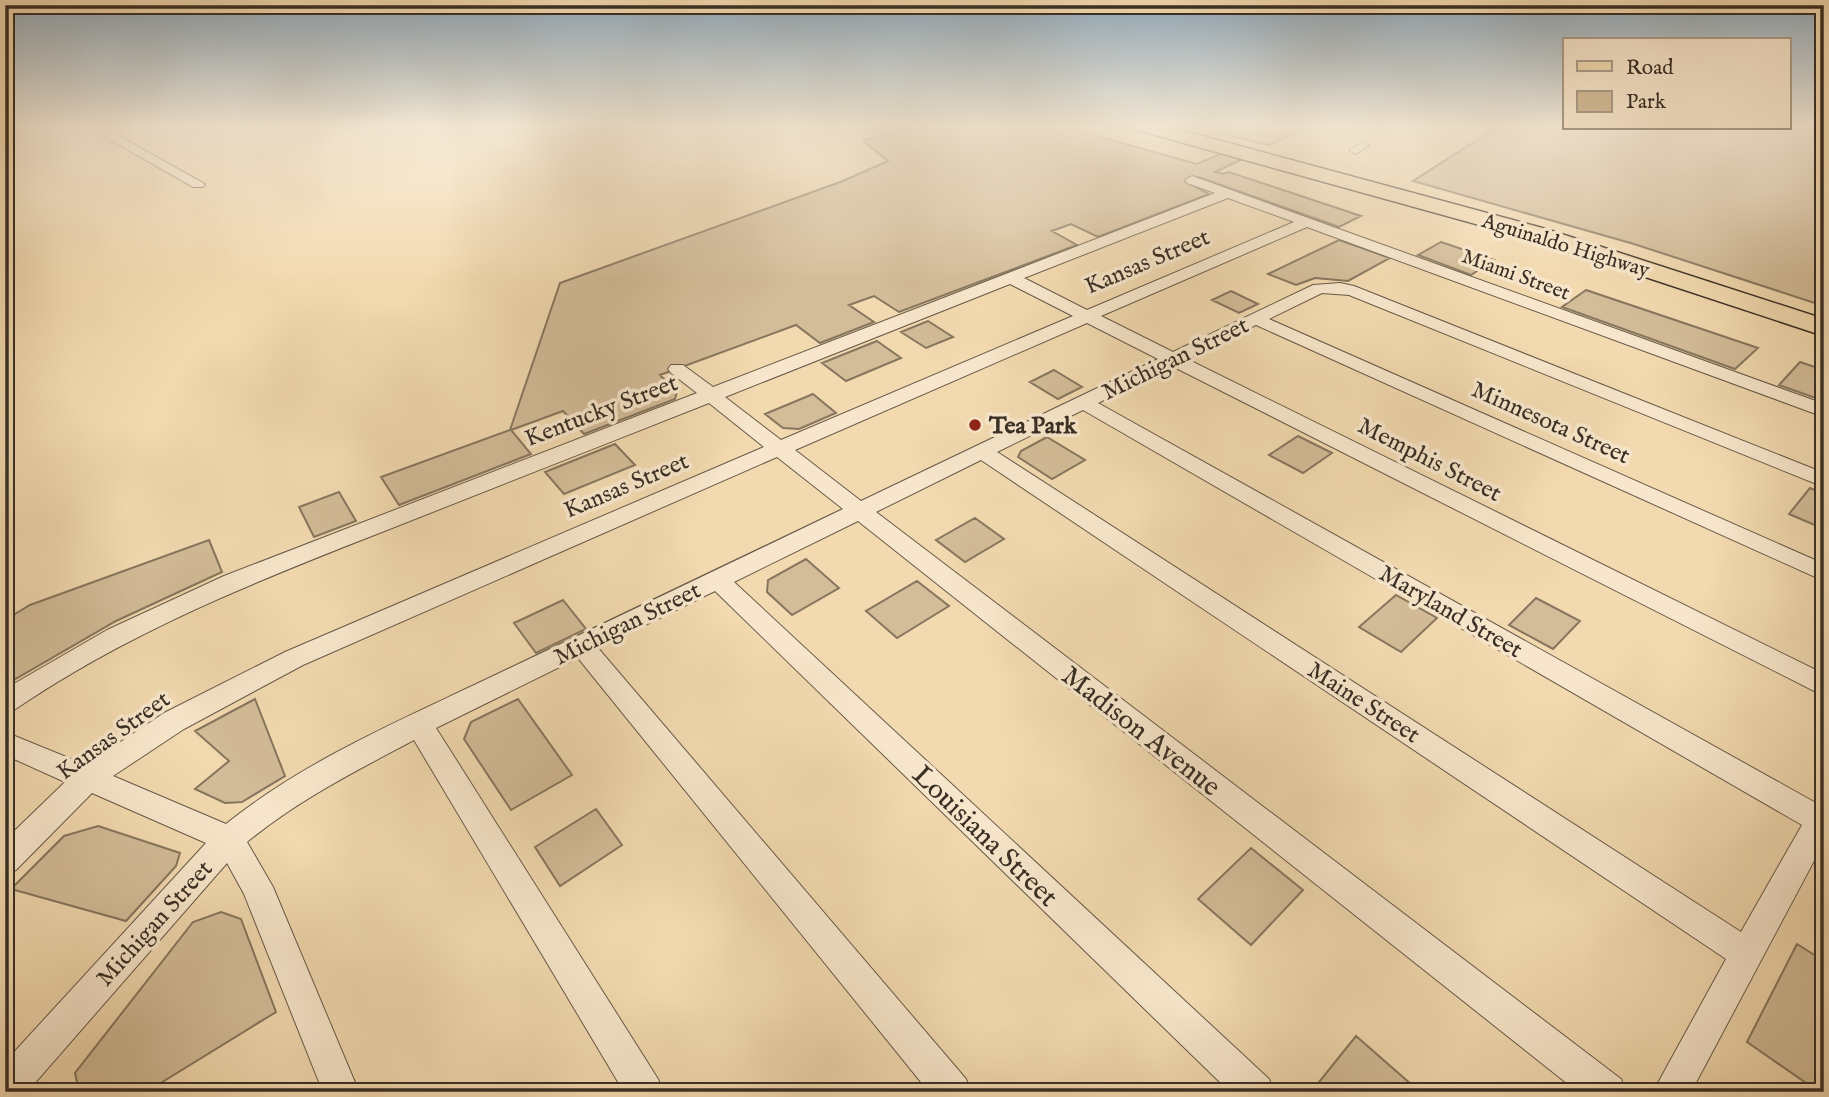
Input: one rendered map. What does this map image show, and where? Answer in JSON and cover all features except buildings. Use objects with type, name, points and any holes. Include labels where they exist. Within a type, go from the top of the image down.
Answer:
[{"type":"main road","name":"Aguinaldo Highway","points":[[1349,177],[1538,234],[1824,328]]},
{"type":"main road","name":"Aguinaldo Highway","points":[[1352,177],[1549,226],[1824,315]]},
{"type":"street","points":[[186,177],[198,184]]},
{"type":"street","name":"Miami Street","points":[[1192,180],[1824,411]]},
{"type":"street","name":"Kentucky Street","points":[[5,703],[105,642],[197,597],[1228,193]]},
{"type":"street","name":"Kansas Street","points":[[5,860],[89,779],[178,718],[237,685],[325,643],[1306,222]]},
{"type":"street","name":"Memphis Street","points":[[1013,279],[1824,686]]},
{"type":"street","name":"Michigan Street","points":[[5,1090],[229,839],[268,807],[318,777],[419,724],[1319,288],[1340,288],[1824,481]]},
{"type":"street","name":"Minnesota Street","points":[[1256,319],[1824,573]]},
{"type":"street","name":"Madison Avenue","points":[[677,369],[1608,1092]]},
{"type":"street","name":"Maryland Street","points":[[1083,402],[1822,817]]},
{"type":"street","name":"Maine Street","points":[[981,450],[1747,954]]},
{"type":"street","name":"Louisiana Street","points":[[717,579],[1256,1092]]},
{"type":"street","points":[[582,646],[953,1092]]},
{"type":"street","points":[[419,724],[645,1092]]},
{"type":"street","points":[[5,743],[229,839],[257,887],[341,1092]]},
{"type":"street","points":[[1671,1092],[1822,817]]},
{"type":"green space","points":[[852,177],[1198,177],[1186,182],[1209,194],[1098,237],[1071,224],[1052,231],[1077,245],[899,312],[874,296],[849,305],[874,322],[820,343],[796,325],[660,375],[677,392],[675,399],[584,434],[563,411],[511,430],[531,454],[399,505],[381,477],[510,430],[560,283]]},
{"type":"green space","points":[[1200,177],[1245,177],[1361,216],[1339,227]]},
{"type":"green space","points":[[1419,177],[1824,177],[1824,306],[1634,244],[1413,181]]},
{"type":"green space","points":[[1339,240],[1390,258],[1348,281],[1315,278],[1296,285],[1268,274]]},
{"type":"green space","points":[[1441,242],[1494,260],[1471,275],[1418,255]]},
{"type":"green space","points":[[1586,290],[1758,348],[1735,369],[1562,307]]},
{"type":"green space","points":[[1231,291],[1258,304],[1239,313],[1212,300]]},
{"type":"green space","points":[[928,321],[953,337],[926,348],[901,332]]},
{"type":"green space","points":[[877,341],[901,358],[846,381],[822,363]]},
{"type":"green space","points":[[1800,362],[1824,370],[1824,401],[1779,385]]},
{"type":"green space","points":[[1054,370],[1082,387],[1058,399],[1030,382]]},
{"type":"green space","points":[[813,394],[836,413],[799,429],[783,428],[765,414]]},
{"type":"green space","points":[[1298,436],[1332,453],[1303,473],[1269,455]]},
{"type":"green space","points":[[1047,437],[1085,460],[1052,479],[1018,457],[1021,451]]},
{"type":"green space","points":[[615,444],[635,465],[564,494],[545,472]]},
{"type":"green space","points":[[1810,488],[1824,494],[1824,529],[1789,514]]},
{"type":"green space","points":[[339,492],[356,521],[314,537],[299,507]]},
{"type":"green space","points":[[975,518],[1004,539],[965,562],[936,540]]},
{"type":"green space","points":[[209,540],[222,572],[116,621],[5,685],[5,620],[30,605]]},
{"type":"green space","points":[[806,559],[839,588],[792,615],[767,592],[768,580]]},
{"type":"green space","points":[[917,581],[949,606],[897,638],[866,611]]},
{"type":"green space","points":[[1396,595],[1437,618],[1401,652],[1359,627]]},
{"type":"green space","points":[[1536,598],[1580,621],[1553,649],[1509,625]]},
{"type":"green space","points":[[563,600],[586,629],[536,653],[514,623]]},
{"type":"green space","points":[[255,699],[285,776],[242,802],[225,803],[195,789],[229,761],[195,731]]},
{"type":"green space","points":[[518,699],[572,775],[511,810],[464,739],[471,722]]},
{"type":"green space","points":[[596,809],[622,845],[560,886],[535,847]]},
{"type":"green space","points":[[98,826],[180,853],[176,866],[126,921],[11,889],[64,836]]},
{"type":"green space","points":[[1251,848],[1303,890],[1251,945],[1198,899]]},
{"type":"green space","points":[[221,912],[241,919],[276,1012],[146,1092],[79,1092],[75,1073],[193,922]]},
{"type":"green space","points":[[1797,944],[1824,961],[1824,1092],[1819,1092],[1747,1042]]},
{"type":"green space","points":[[1356,1036],[1420,1092],[1311,1092]]},
{"type":"place","name":"Tea Park","points":[[975,425]]}]
